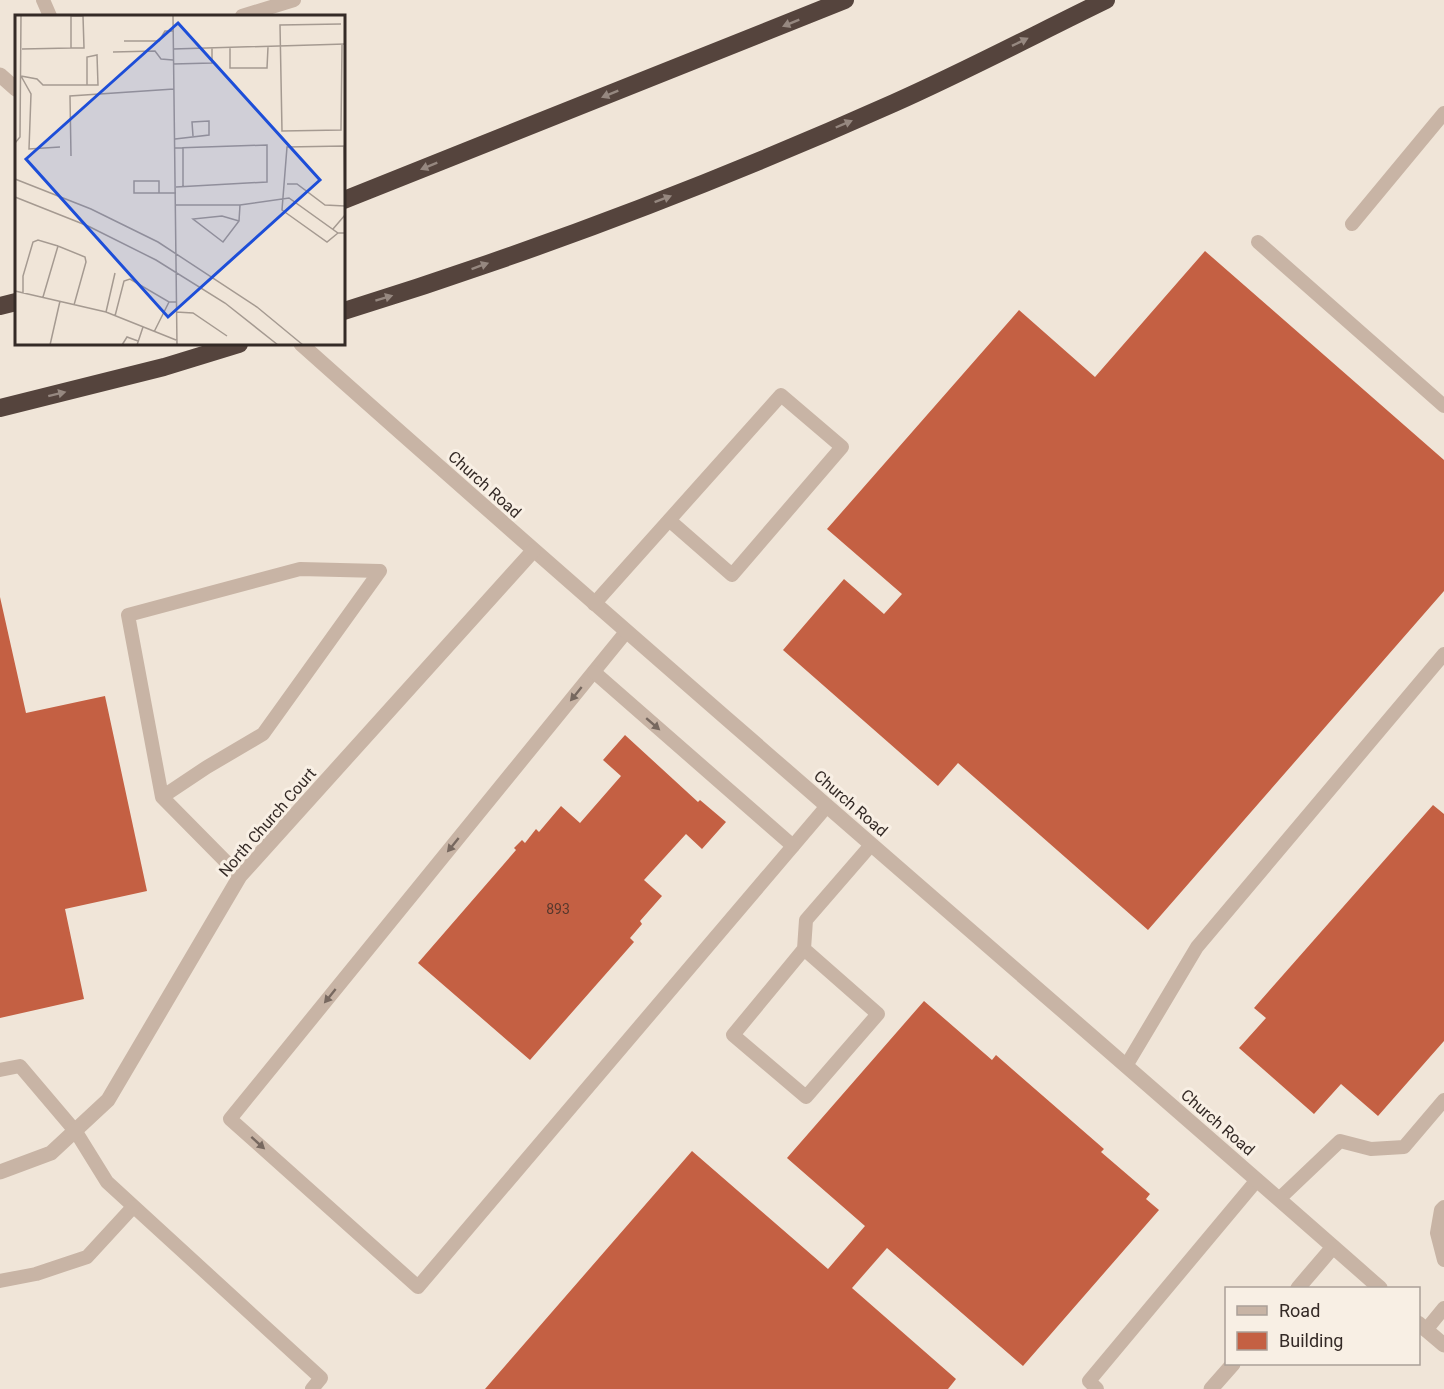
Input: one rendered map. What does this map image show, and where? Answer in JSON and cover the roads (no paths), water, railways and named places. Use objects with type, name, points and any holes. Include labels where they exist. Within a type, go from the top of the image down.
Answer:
[{"type":"highway","points":[[345,200],[845,0]]},
{"type":"highway","points":[[345,311],[425,286],[728,174],[895,102],[1106,0]]},
{"type":"highway","points":[[0,306],[15,302]]},
{"type":"highway","points":[[0,408],[164,367],[236,345]]},
{"type":"street","points":[[0,75],[15,88]]},
{"type":"street","name":"Church Road","points":[[302,345],[533,551],[1379,1287]]},
{"type":"street","name":"North Church Court","points":[[0,1172],[51,1153],[108,1100],[240,876],[533,551]]},
{"type":"street","points":[[1299,1287],[1333,1247]]},
{"type":"street","points":[[1422,1326],[1444,1345]]},
{"type":"street","points":[[1211,1389],[1232,1365]]},
{"type":"lane","points":[[43,0],[50,15]]},
{"type":"lane","points":[[245,15],[294,0]]},
{"type":"lane","points":[[1352,224],[1444,113]]},
{"type":"lane","points":[[1258,242],[1444,406]]},
{"type":"lane","points":[[594,604],[781,394],[842,447],[732,575],[669,520]]},
{"type":"lane","points":[[162,797],[262,734],[380,571],[300,570],[128,615],[162,797],[240,876]]},
{"type":"lane","points":[[626,632],[230,1119],[418,1287],[827,806]]},
{"type":"lane","points":[[1126,1066],[1197,946],[1444,654]]},
{"type":"lane","points":[[594,672],[793,846]]},
{"type":"lane","points":[[804,949],[878,1014],[806,1097],[733,1035],[804,949],[806,920],[871,844]]},
{"type":"lane","points":[[0,1070],[20,1066],[76,1132],[107,1182],[321,1378],[312,1389]]},
{"type":"lane","points":[[1279,1199],[1340,1141],[1371,1149],[1404,1147],[1444,1100]]},
{"type":"lane","points":[[1097,1389],[1089,1381],[1257,1180]]},
{"type":"lane","points":[[0,1281],[36,1274],[87,1257],[133,1207]]},
{"type":"lane","points":[[1444,1207],[1437,1233],[1444,1260]]},
{"type":"lane","points":[[1422,1326],[1444,1308]]}]
